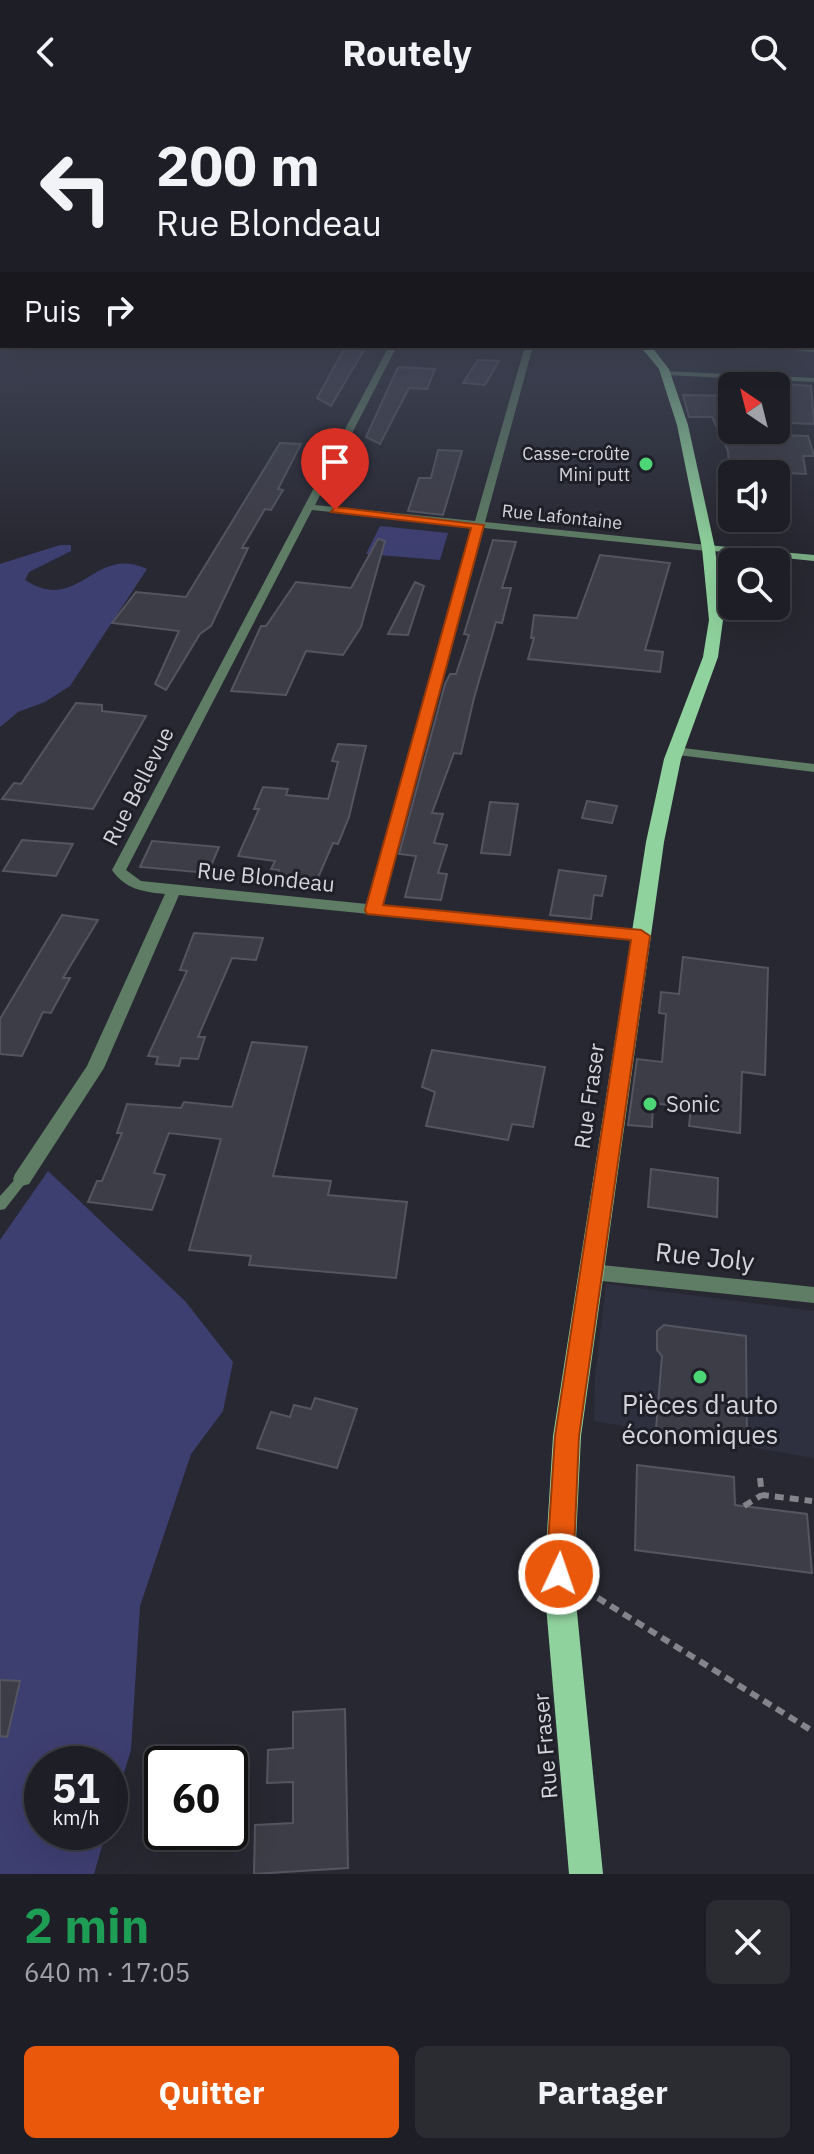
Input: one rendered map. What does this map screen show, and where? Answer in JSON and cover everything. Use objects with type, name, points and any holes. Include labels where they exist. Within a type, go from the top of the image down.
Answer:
[{"type":"main road","name":"Rue Fraser","points":[[586,1874],[559,1574],[567,1436],[655,842],[675,751],[714,643],[714,581],[667,380]]},
{"type":"main road","name":"Rue Lafontaine","points":[[707,548],[814,558]]},
{"type":"street","name":"Rue Bellevue","points":[[174,890],[133,884],[124,879],[119,870],[375,380]]},
{"type":"street","points":[[373,910],[519,380]]},
{"type":"street","name":"Rue Lafontaine","points":[[307,507],[707,548]]},
{"type":"street","points":[[675,751],[814,768]]},
{"type":"street","points":[[22,1179],[95,1068],[174,890]]},
{"type":"street","name":"Rue Blondeau","points":[[174,890],[641,936]]},
{"type":"street","name":"Rue Joly","points":[[592,1272],[814,1295]]},
{"type":"lane","points":[[0,1205],[22,1179]]},
{"type":"path","points":[[760,1478],[762,1495]]},
{"type":"path","points":[[744,1506],[762,1495],[812,1501]]},
{"type":"path","points":[[559,1574],[814,1732]]},
{"type":"shaded area","points":[[380,526],[448,533],[440,560],[366,554]]},
{"type":"shaded area","points":[[60,545],[71,545],[71,551],[29,572],[25,580],[44,589],[59,590],[113,565],[129,564],[147,569],[70,686],[45,702],[18,712],[0,727],[0,564]]},
{"type":"shaded area","points":[[48,1171],[185,1301],[233,1362],[223,1411],[191,1454],[140,1606],[128,1760],[128,1746],[24,1746],[24,1850],[101,1850],[94,1874],[0,1874],[0,1240]]},
{"type":"shaded area","points":[[606,1284],[814,1311],[814,1458],[594,1421],[595,1377]]},
{"type":"building","points":[[327,380],[347,380],[331,406],[317,398]]},
{"type":"building","points":[[392,380],[431,380],[427,389],[409,388],[380,444],[366,437]]},
{"type":"building","points":[[465,380],[488,380],[485,385],[463,383]]},
{"type":"building","points":[[790,385],[811,386],[814,424],[791,423]]},
{"type":"building","points":[[683,395],[718,396],[718,430],[712,417],[689,417]]},
{"type":"building","points":[[790,436],[808,436],[814,456],[803,456],[806,474],[790,473],[790,460],[728,460],[725,444],[790,444]]},
{"type":"building","points":[[280,443],[301,444],[278,489],[283,490],[271,510],[265,509],[242,548],[248,548],[211,626],[200,634],[166,690],[155,684],[179,631],[112,623],[136,592],[186,597]]},
{"type":"building","points":[[438,450],[462,451],[443,515],[408,511],[419,478],[431,478]]},
{"type":"building","points":[[378,539],[385,541],[361,627],[343,655],[306,651],[286,695],[231,691],[261,626],[266,626],[296,582],[351,588]]},
{"type":"building","points":[[493,540],[516,542],[502,588],[511,588],[502,623],[496,622],[461,754],[454,753],[432,813],[443,814],[434,843],[447,845],[438,873],[447,874],[441,900],[405,897],[416,856],[399,854],[445,684],[450,674],[456,674],[469,635],[464,634]]},
{"type":"building","points":[[600,555],[670,563],[645,650],[663,652],[660,672],[528,659],[534,638],[531,638],[534,615],[577,618]]},
{"type":"building","points":[[415,582],[424,586],[408,635],[388,634]]},
{"type":"building","points":[[76,703],[102,705],[102,711],[146,716],[93,809],[2,799],[14,783],[21,784]]},
{"type":"building","points":[[338,744],[366,746],[349,817],[338,844],[333,843],[314,887],[277,882],[279,870],[271,869],[275,861],[238,856],[259,809],[254,809],[263,787],[288,789],[286,795],[328,799],[338,762],[332,761]]},
{"type":"building","points":[[587,801],[617,806],[612,823],[582,818]]},
{"type":"building","points":[[490,802],[518,804],[510,855],[481,853]]},
{"type":"building","points":[[22,840],[73,844],[56,876],[3,871]]},
{"type":"building","points":[[152,841],[219,847],[208,873],[140,867]]},
{"type":"building","points":[[559,870],[606,876],[602,896],[594,895],[591,919],[550,915]]},
{"type":"building","points":[[62,915],[98,920],[63,978],[70,978],[51,1013],[43,1012],[22,1056],[0,1054],[0,1019]]},
{"type":"building","points":[[194,933],[263,938],[256,960],[232,958],[198,1037],[205,1037],[198,1059],[181,1058],[179,1066],[156,1064],[158,1057],[148,1056],[187,971],[180,970]]},
{"type":"building","points":[[683,957],[768,968],[765,1075],[742,1072],[740,1133],[689,1126],[691,1108],[653,1103],[652,1127],[628,1125],[637,1059],[662,1062],[666,1014],[659,1013],[661,992],[679,994]]},
{"type":"building","points":[[252,1042],[307,1047],[273,1176],[331,1181],[328,1195],[407,1202],[396,1278],[249,1265],[251,1256],[189,1250],[221,1139],[169,1133],[154,1173],[165,1175],[152,1210],[88,1202],[97,1181],[102,1181],[122,1133],[117,1133],[127,1104],[181,1108],[184,1102],[232,1107]]},
{"type":"building","points":[[432,1050],[545,1067],[533,1127],[512,1124],[508,1140],[426,1126],[435,1092],[422,1087]]},
{"type":"building","points":[[651,1169],[718,1178],[717,1217],[648,1207]]},
{"type":"building","points":[[664,1325],[746,1336],[747,1442],[656,1429],[662,1356],[657,1350],[657,1331]]},
{"type":"building","points":[[315,1398],[357,1409],[337,1468],[257,1448],[271,1412],[290,1417],[294,1405],[311,1409]]},
{"type":"building","points":[[637,1465],[734,1477],[735,1505],[807,1514],[812,1573],[635,1550]]},
{"type":"building","points":[[0,1680],[20,1681],[7,1737],[0,1736]]},
{"type":"building","points":[[345,1709],[348,1868],[254,1874],[255,1825],[293,1823],[293,1782],[267,1783],[268,1750],[293,1748],[293,1712]]},
{"type":"place","name":"Casse-croûte Mini putt","points":[[646,464]]},
{"type":"place","name":"Sonic","points":[[650,1104]]},
{"type":"place","name":"Pièces d'auto économiques","points":[[700,1377]]},
{"type":"route","points":[[335,510],[478,525],[373,910],[641,936],[567,1436],[559,1574]]}]
